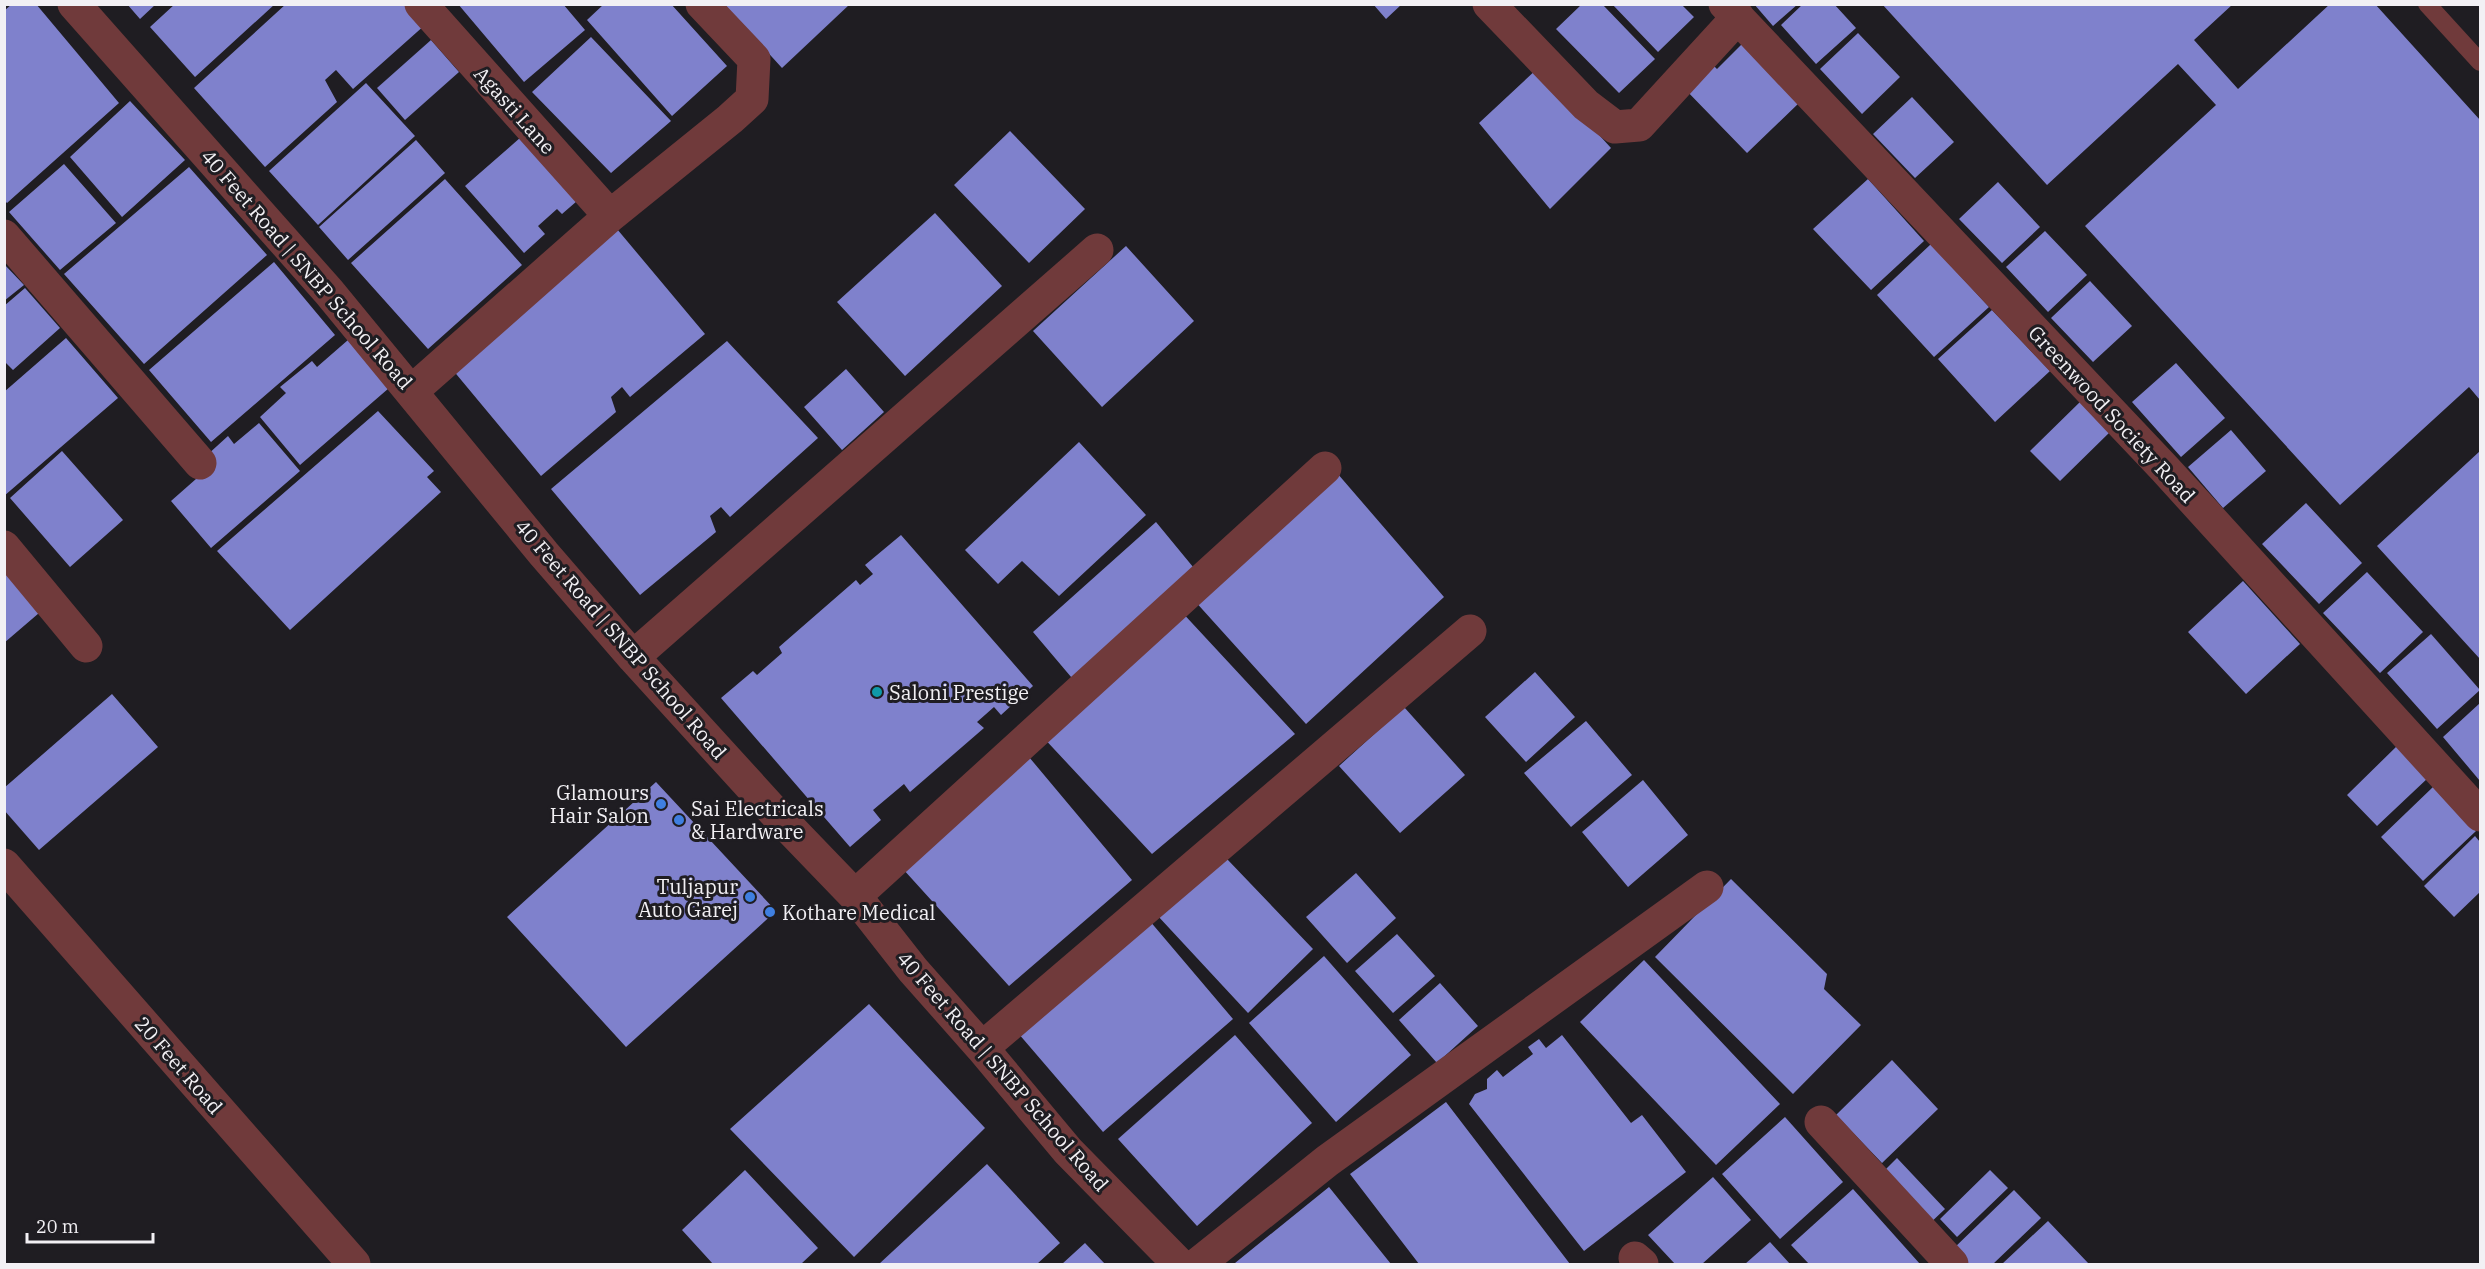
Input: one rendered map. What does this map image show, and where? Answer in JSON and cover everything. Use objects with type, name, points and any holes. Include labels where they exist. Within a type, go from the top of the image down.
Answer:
[{"type":"street","name":"40 Feet Road | SNBP School Road","points":[[74,4],[328,292],[412,391],[544,554],[633,657],[776,814],[855,896],[913,970],[1068,1151],[1179,1264]]},
{"type":"street","name":"Agasti Lane","points":[[421,4],[610,216]]},
{"type":"street","points":[[412,391],[610,216],[752,99],[754,59],[702,4]]},
{"type":"street","name":"Greenwood Society Road","points":[[1489,4],[1586,105],[1615,127],[1639,125],[1732,11],[2164,468],[2481,815]]},
{"type":"street","points":[[4,236],[200,463]]},
{"type":"street","points":[[633,657],[1097,250]]},
{"type":"street","points":[[855,896],[1325,468]]},
{"type":"street","points":[[4,547],[86,646]]},
{"type":"street","points":[[982,1048],[1470,631]]},
{"type":"street","name":"20 Feet Road","points":[[4,865],[354,1264]]},
{"type":"street","points":[[1198,1264],[1327,1161],[1707,887]]},
{"type":"street","points":[[1821,1122],[1952,1264]]},
{"type":"lane","points":[[2427,4],[2481,62]]},
{"type":"building","points":[[12,4],[36,4],[119,103],[7,203],[4,200],[4,11]]},
{"type":"building","points":[[127,4],[156,4],[140,19]]},
{"type":"building","points":[[175,4],[275,4],[195,77],[150,27]]},
{"type":"building","points":[[286,4],[409,4],[426,24],[353,89],[336,70],[325,80],[337,102],[265,167],[194,88]]},
{"type":"building","points":[[458,4],[563,4],[585,30],[524,82]]},
{"type":"building","points":[[604,4],[671,4],[727,66],[672,116],[587,20]]},
{"type":"building","points":[[724,4],[850,4],[782,68]]},
{"type":"building","points":[[1373,4],[1402,4],[1386,19]]},
{"type":"building","points":[[1612,4],[1681,4],[1694,17],[1658,52]]},
{"type":"building","points":[[1754,4],[1798,4],[1773,26]]},
{"type":"building","points":[[1803,4],[1834,4],[1856,28],[1816,64],[1781,25]]},
{"type":"building","points":[[1882,4],[2233,4],[2194,40],[2238,89],[2330,4],[2375,4],[2480,120],[2480,400],[2469,387],[2340,505],[2085,226],[2216,105],[2178,64],[2047,185]]},
{"type":"building","points":[[1581,5],[1603,5],[1655,59],[1619,93],[1556,29]]},
{"type":"building","points":[[1858,33],[1900,77],[1862,114],[1820,69]]},
{"type":"building","points":[[591,37],[671,121],[611,173],[532,92]]},
{"type":"building","points":[[431,40],[459,72],[405,120],[377,88]]},
{"type":"building","points":[[1743,43],[1800,102],[1747,153],[1682,86],[1708,60],[1717,69]]},
{"type":"building","points":[[1538,68],[1611,148],[1550,209],[1479,123]]},
{"type":"building","points":[[366,83],[415,136],[318,225],[269,171]]},
{"type":"building","points":[[1912,97],[1954,142],[1915,178],[1873,134]]},
{"type":"building","points":[[130,101],[185,160],[122,217],[70,157]]},
{"type":"building","points":[[1010,131],[1085,209],[1029,263],[954,185]]},
{"type":"building","points":[[521,137],[577,201],[562,214],[557,209],[538,226],[545,234],[524,253],[465,186]]},
{"type":"building","points":[[416,140],[445,173],[348,260],[319,227]]},
{"type":"building","points":[[64,164],[116,223],[60,270],[9,212]]},
{"type":"building","points":[[189,167],[267,255],[144,364],[64,274]]},
{"type":"building","points":[[445,179],[522,265],[428,349],[351,263]]},
{"type":"building","points":[[1868,179],[1924,241],[1871,290],[1813,229]]},
{"type":"building","points":[[1998,182],[2040,227],[2002,263],[1959,219]]},
{"type":"building","points":[[935,213],[1002,286],[905,376],[837,302]]},
{"type":"building","points":[[617,229],[705,334],[630,397],[622,387],[611,397],[616,412],[541,476],[452,369]]},
{"type":"building","points":[[2045,231],[2087,275],[2048,312],[2006,267]]},
{"type":"building","points":[[1931,244],[1989,307],[1934,357],[1877,295]]},
{"type":"building","points":[[1126,246],[1194,321],[1102,407],[1033,331]]},
{"type":"building","points":[[274,262],[335,335],[211,442],[149,370]]},
{"type":"building","points":[[4,264],[24,285],[4,301]]},
{"type":"building","points":[[2090,281],[2132,326],[2093,362],[2051,318]]},
{"type":"building","points":[[25,288],[60,328],[13,370],[4,361],[4,306]]},
{"type":"building","points":[[1992,310],[2050,371],[1995,422],[1938,359]]},
{"type":"building","points":[[66,338],[118,398],[4,496],[4,392]]},
{"type":"building","points":[[348,340],[389,388],[300,465],[260,417],[286,393],[280,387],[312,361],[317,367]]},
{"type":"building","points":[[727,341],[818,438],[730,517],[721,507],[710,516],[716,532],[640,595],[551,489]]},
{"type":"building","points":[[2176,363],[2225,418],[2181,457],[2132,402]]},
{"type":"building","points":[[846,369],[884,412],[842,450],[804,407]]},
{"type":"building","points":[[2082,400],[2112,430],[2060,481],[2030,451]]},
{"type":"building","points":[[378,411],[434,471],[427,477],[441,492],[290,630],[217,551]]},
{"type":"building","points":[[259,423],[300,471],[211,548],[171,501],[213,464],[206,456],[228,436],[234,444]]},
{"type":"building","points":[[2231,430],[2266,471],[2223,508],[2188,467]]},
{"type":"building","points":[[1079,442],[1146,515],[1059,596],[1022,561],[998,584],[965,550]]},
{"type":"building","points":[[62,451],[123,520],[70,567],[10,498]]},
{"type":"building","points":[[2480,451],[2480,659],[2377,546]]},
{"type":"building","points":[[1337,473],[1444,597],[1306,724],[1193,599]]},
{"type":"building","points":[[2306,503],[2362,563],[2319,604],[2262,544]]},
{"type":"building","points":[[1156,522],[1198,573],[1077,684],[1033,632]]},
{"type":"building","name":"Saloni Prestige","points":[[901,535],[1033,686],[1001,715],[994,707],[977,722],[984,728],[910,792],[904,784],[873,810],[881,820],[850,847],[721,698],[753,671],[757,675],[782,653],[779,647],[856,580],[860,585],[873,574],[865,565]]},
{"type":"building","points":[[4,568],[46,607],[4,643]]},
{"type":"building","points":[[2367,572],[2423,632],[2380,673],[2323,613]]},
{"type":"building","points":[[2243,581],[2300,644],[2246,694],[2188,632]]},
{"type":"building","points":[[1179,609],[1295,734],[1152,854],[1040,734]]},
{"type":"building","points":[[2431,634],[2480,690],[2437,729],[2387,673]]},
{"type":"building","points":[[1535,672],[1575,717],[1526,762],[1485,717]]},
{"type":"building","points":[[112,694],[158,747],[39,850],[4,810],[4,788]]},
{"type":"building","points":[[2480,703],[2480,781],[2443,737]]},
{"type":"building","points":[[1404,707],[1465,775],[1400,833],[1339,766]]},
{"type":"building","points":[[1586,721],[1632,775],[1571,827],[1524,773]]},
{"type":"building","points":[[2398,745],[2429,777],[2377,826],[2347,795]]},
{"type":"building","points":[[1029,757],[1132,880],[1009,986],[903,869]]},
{"type":"building","points":[[1643,780],[1688,835],[1628,887],[1582,832]]},
{"type":"building","points":[[656,782],[776,911],[626,1047],[507,917]]},
{"type":"building","points":[[2433,787],[2476,831],[2423,881],[2381,837]]},
{"type":"building","points":[[2475,836],[2480,842],[2480,892],[2454,917],[2424,886]]},
{"type":"building","points":[[1227,859],[1313,949],[1248,1013],[1157,915]]},
{"type":"building","points":[[1356,873],[1396,918],[1347,963],[1306,917]]},
{"type":"building","points":[[1731,879],[1827,974],[1824,989],[1861,1025],[1793,1094],[1655,957]]},
{"type":"building","points":[[1149,920],[1233,1019],[1103,1132],[1018,1033]]},
{"type":"building","points":[[1397,934],[1435,976],[1393,1013],[1355,971]]},
{"type":"building","points":[[1324,956],[1411,1055],[1336,1122],[1249,1023]]},
{"type":"building","points":[[1644,960],[1780,1104],[1716,1165],[1580,1022]]},
{"type":"building","points":[[1440,983],[1478,1026],[1437,1063],[1399,1020]]},
{"type":"building","points":[[869,1004],[985,1128],[854,1257],[730,1129]]},
{"type":"building","points":[[1235,1035],[1312,1123],[1197,1226],[1118,1139]]},
{"type":"building","points":[[1562,1035],[1631,1123],[1642,1115],[1686,1172],[1584,1251],[1469,1104],[1475,1094],[1487,1089],[1487,1079],[1497,1070],[1503,1077],[1533,1054],[1528,1047],[1539,1039],[1546,1048]]},
{"type":"building","points":[[1892,1060],[1938,1109],[1882,1163],[1836,1115]]},
{"type":"building","points":[[1446,1102],[1570,1264],[1419,1264],[1350,1174]]},
{"type":"building","points":[[1785,1117],[1843,1182],[1780,1239],[1722,1174]]},
{"type":"building","points":[[1897,1158],[1945,1209],[1927,1226],[1880,1175]]},
{"type":"building","points":[[987,1164],[1060,1243],[1037,1264],[879,1264]]},
{"type":"building","points":[[745,1170],[818,1248],[801,1264],[713,1264],[682,1230]]},
{"type":"building","points":[[1990,1170],[2008,1188],[1957,1237],[1940,1219]]},
{"type":"building","points":[[1713,1177],[1751,1220],[1702,1264],[1675,1264],[1648,1235]]},
{"type":"building","points":[[1329,1187],[1391,1264],[1235,1263]]},
{"type":"building","points":[[1853,1189],[1920,1264],[1809,1264],[1791,1245]]},
{"type":"building","points":[[2014,1190],[2041,1218],[1993,1264],[1966,1264],[1952,1250]]},
{"type":"building","points":[[2048,1221],[2089,1264],[2002,1264]]},
{"type":"building","points":[[1770,1242],[1790,1264],[1745,1264]]},
{"type":"building","points":[[1085,1243],[1105,1264],[1062,1264]]},
{"type":"place","name":"Saloni Prestige","points":[[877,692]]},
{"type":"place","name":"Glamours Hair Salon","points":[[661,804]]},
{"type":"place","name":"Sai Electricals & Hardware","points":[[679,820]]},
{"type":"place","name":"Tuljapur Auto Garej","points":[[750,897]]},
{"type":"place","name":"Kothare Medical","points":[[770,912]]}]
